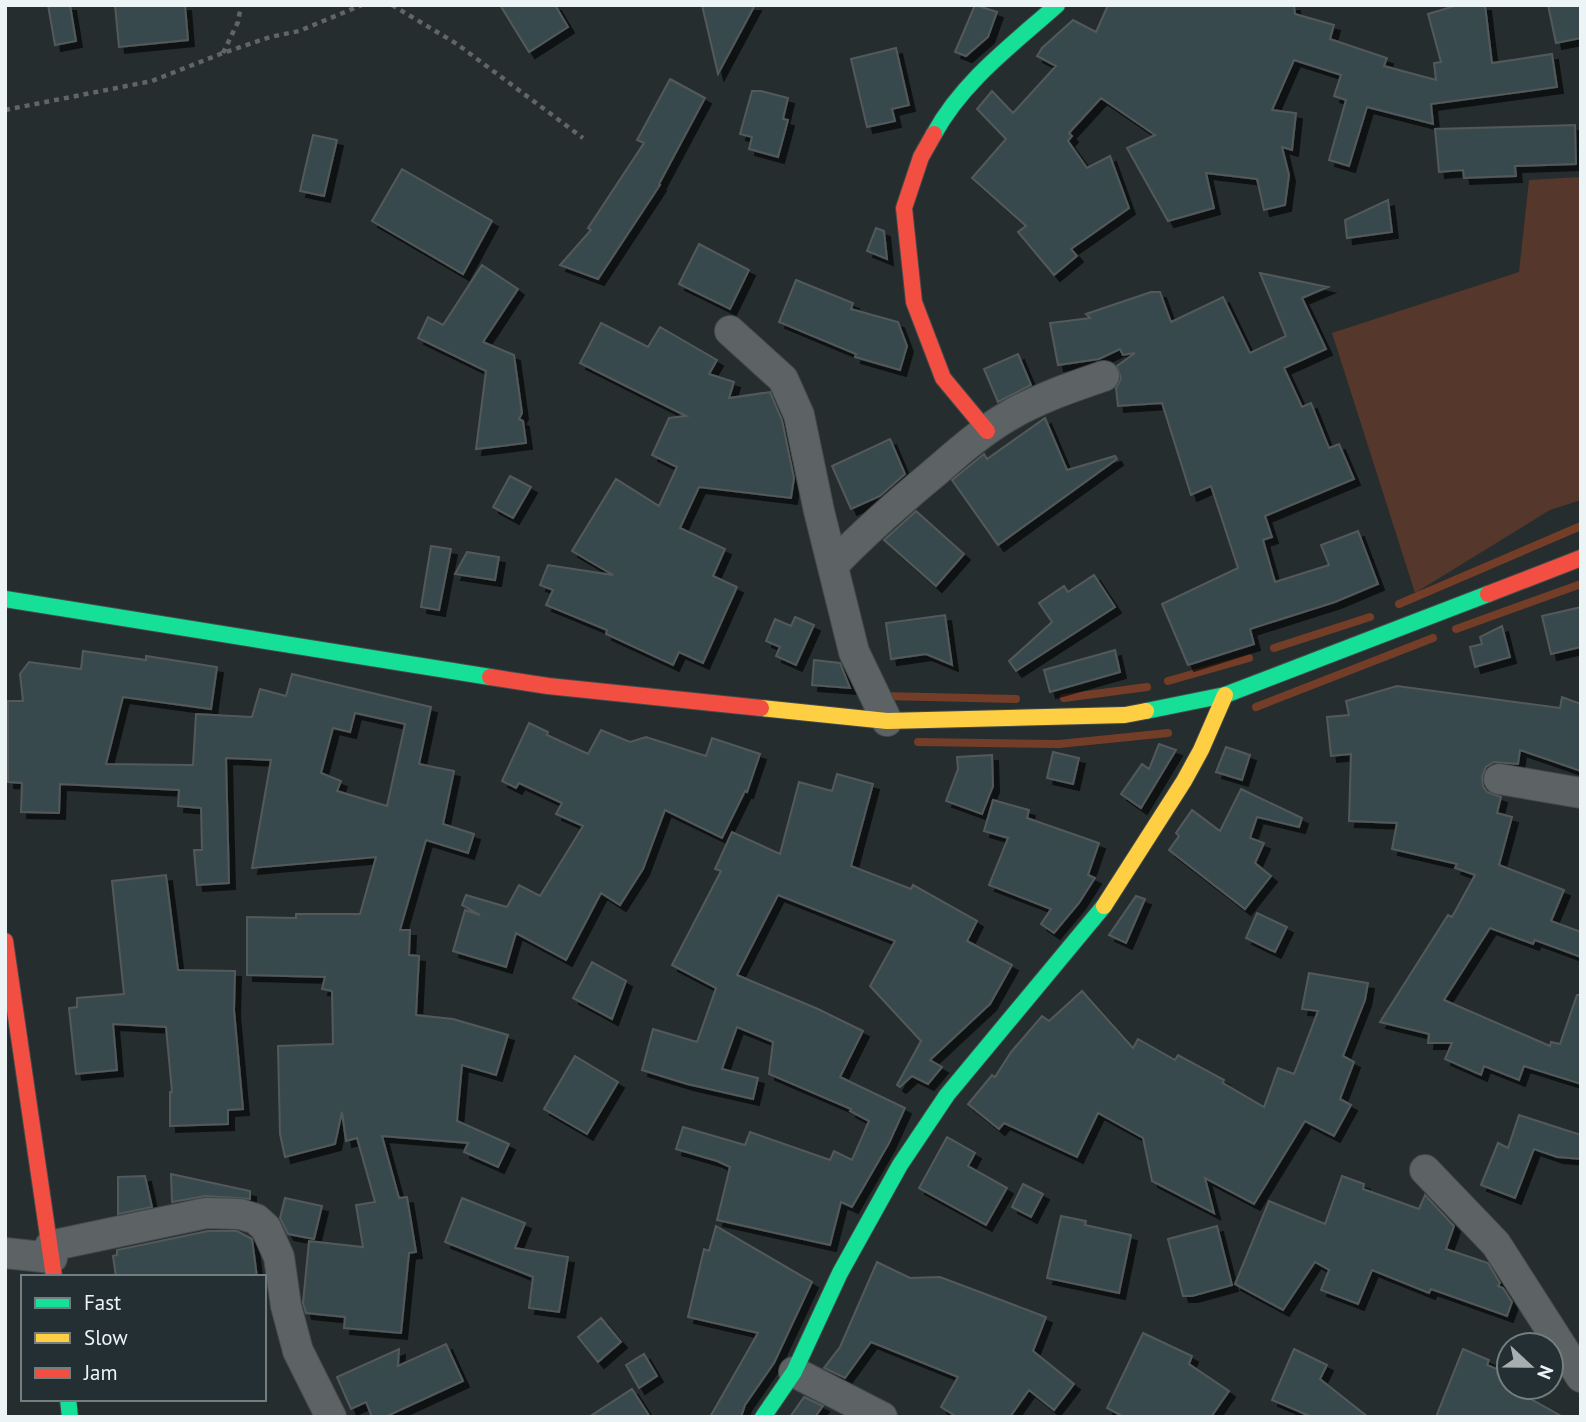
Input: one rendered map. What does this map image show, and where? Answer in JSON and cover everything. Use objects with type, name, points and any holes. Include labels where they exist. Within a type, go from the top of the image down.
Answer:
[{"type":"street","points":[[987,431],[943,378],[914,302],[904,208],[921,157],[946,112],[973,79],[1057,5]]},
{"type":"street","points":[[730,331],[783,379],[799,415],[819,511],[854,652],[887,721]]},
{"type":"street","points":[[834,564],[865,532],[1011,414],[1069,388],[1104,376]]},
{"type":"street","points":[[5,599],[548,686],[887,721],[1125,715],[1224,695],[1581,558]]},
{"type":"street","points":[[763,1417],[794,1372],[840,1273],[900,1165],[947,1095],[1097,916],[1184,781],[1201,750],[1224,695]]},
{"type":"street","points":[[1499,779],[1581,793]]},
{"type":"street","points":[[5,941],[52,1260]]},
{"type":"street","points":[[1425,1170],[1496,1244],[1581,1377]]},
{"type":"street","points":[[5,1253],[52,1260],[206,1213],[240,1214],[256,1219],[266,1228],[279,1257],[286,1306],[298,1351],[331,1417]]},
{"type":"street","points":[[794,1372],[882,1417]]},
{"type":"path","points":[[223,53],[238,22],[241,5]]},
{"type":"path","points":[[5,110],[152,81],[270,37],[299,31],[362,5]]},
{"type":"path","points":[[392,5],[457,44],[583,138]]},
{"type":"shaded area","points":[[1581,177],[1581,500],[1550,510],[1415,593],[1332,333],[1519,272],[1529,180]]},
{"type":"building","points":[[48,5],[70,5],[76,41],[55,45]]},
{"type":"building","points":[[115,5],[185,5],[188,40],[119,47]]},
{"type":"building","points":[[500,5],[555,5],[568,27],[529,52]]},
{"type":"building","points":[[702,5],[755,5],[718,74]]},
{"type":"building","points":[[975,5],[997,12],[988,37],[966,56],[955,52]]},
{"type":"building","points":[[1108,5],[1294,5],[1295,14],[1334,25],[1330,39],[1387,58],[1384,66],[1436,80],[1434,63],[1441,62],[1428,14],[1458,5],[1485,5],[1492,63],[1552,54],[1557,87],[1431,104],[1433,124],[1367,107],[1349,166],[1329,160],[1346,100],[1334,96],[1341,75],[1294,60],[1272,110],[1296,113],[1292,150],[1282,147],[1289,175],[1285,205],[1264,210],[1257,179],[1206,173],[1214,208],[1168,221],[1127,148],[1155,135],[1101,98],[1069,133],[1072,136],[1068,141],[1087,168],[1110,156],[1129,208],[1071,249],[1077,256],[1054,275],[1018,232],[1026,226],[972,178],[1006,139],[977,109],[992,91],[1013,113],[1056,66],[1037,56],[1042,48],[1073,20],[1096,32]]},
{"type":"building","points":[[1548,5],[1581,5],[1581,38],[1556,43]]},
{"type":"building","points":[[896,48],[909,105],[892,109],[895,121],[867,127],[851,59]]},
{"type":"building","points":[[670,79],[705,98],[660,185],[598,279],[560,265],[591,230],[588,228],[644,143],[637,140]]},
{"type":"building","points":[[752,91],[788,98],[783,119],[788,120],[778,157],[749,149],[752,137],[740,134]]},
{"type":"building","points":[[1575,125],[1576,164],[1515,166],[1516,176],[1464,178],[1463,170],[1439,172],[1435,129]]},
{"type":"building","points":[[313,135],[337,140],[324,196],[300,191]]},
{"type":"building","points":[[402,169],[492,221],[463,274],[372,221]]},
{"type":"building","points":[[1388,200],[1392,232],[1347,238],[1345,220]]},
{"type":"building","points":[[876,228],[884,231],[887,259],[867,251]]},
{"type":"building","points":[[699,244],[749,270],[730,309],[679,284]]},
{"type":"building","points":[[482,265],[518,289],[483,342],[514,355],[522,413],[519,419],[523,421],[526,443],[476,449],[486,371],[418,338],[428,317],[443,325]]},
{"type":"building","points":[[1260,273],[1328,287],[1302,298],[1326,349],[1284,368],[1302,407],[1311,403],[1329,448],[1339,444],[1354,479],[1265,516],[1272,537],[1263,540],[1275,582],[1329,565],[1321,545],[1358,531],[1378,584],[1335,602],[1250,629],[1254,644],[1188,665],[1162,604],[1238,568],[1211,486],[1191,495],[1162,403],[1118,406],[1116,388],[1121,379],[1117,366],[1135,353],[1123,355],[1120,349],[1099,359],[1058,365],[1050,323],[1090,318],[1086,314],[1151,292],[1160,292],[1171,322],[1223,297],[1250,353],[1286,336]]},
{"type":"building","points":[[796,280],[853,303],[851,309],[898,322],[907,346],[900,370],[855,357],[856,354],[779,322]]},
{"type":"building","points":[[601,323],[648,347],[660,327],[717,360],[709,374],[734,382],[729,398],[770,392],[782,420],[794,478],[791,498],[699,487],[680,528],[725,549],[713,576],[737,587],[703,663],[679,652],[673,665],[606,634],[607,630],[546,605],[553,590],[540,585],[548,565],[613,575],[572,551],[616,479],[659,506],[677,467],[652,455],[669,418],[686,416],[580,363]]},
{"type":"building","points":[[1018,354],[1031,385],[998,402],[984,369]]},
{"type":"building","points":[[1045,418],[1067,470],[1115,456],[1117,459],[998,545],[952,480],[984,454],[987,459]]},
{"type":"building","points":[[890,439],[905,474],[880,496],[851,509],[832,466]]},
{"type":"building","points":[[510,476],[531,487],[513,518],[493,507]]},
{"type":"building","points":[[916,511],[964,554],[936,586],[884,540]]},
{"type":"building","points":[[431,546],[451,549],[439,610],[421,607]]},
{"type":"building","points":[[467,552],[499,557],[495,580],[455,574]]},
{"type":"building","points":[[1094,575],[1115,607],[1016,671],[1009,661],[1052,622],[1039,603],[1064,586],[1068,592]]},
{"type":"building","points":[[1581,607],[1581,647],[1551,654],[1542,616]]},
{"type":"building","points":[[945,615],[952,665],[926,654],[891,659],[886,623]]},
{"type":"building","points":[[795,617],[814,625],[796,665],[776,656],[780,647],[766,641],[775,619],[791,626]]},
{"type":"building","points":[[1502,626],[1510,657],[1475,667],[1470,647],[1482,644],[1480,637]]},
{"type":"building","points":[[1115,650],[1120,672],[1050,692],[1044,670]]},
{"type":"building","points":[[83,651],[146,660],[146,656],[217,667],[211,709],[123,697],[106,764],[193,765],[196,714],[252,717],[260,689],[286,696],[292,674],[431,707],[419,764],[454,771],[443,824],[474,834],[468,853],[426,840],[400,930],[410,930],[409,955],[419,956],[416,1015],[453,1019],[508,1035],[496,1075],[462,1065],[457,1121],[509,1144],[498,1167],[464,1152],[468,1143],[382,1136],[399,1198],[407,1197],[416,1252],[409,1253],[401,1333],[344,1328],[345,1317],[306,1313],[303,1303],[309,1241],[363,1247],[356,1205],[375,1202],[357,1138],[346,1141],[342,1112],[335,1144],[285,1157],[280,1134],[278,1046],[333,1044],[332,991],[322,989],[325,977],[247,975],[247,917],[296,918],[296,914],[360,914],[376,857],[252,868],[271,760],[226,758],[229,883],[197,885],[194,850],[202,850],[201,808],[178,806],[179,790],[60,784],[59,813],[21,812],[22,783],[8,782],[8,701],[23,701],[20,674],[29,662],[81,669]],"holes":[[[355,713],[405,724],[387,806],[337,791],[341,781],[321,773],[333,728],[350,732]]]},
{"type":"building","points":[[814,660],[840,663],[850,688],[812,685]]},
{"type":"building","points":[[1397,686],[1560,708],[1562,697],[1581,704],[1581,771],[1520,750],[1518,764],[1494,762],[1486,767],[1482,777],[1487,792],[1501,797],[1497,813],[1512,817],[1499,865],[1564,890],[1551,921],[1581,932],[1581,957],[1535,940],[1533,944],[1490,928],[1444,1000],[1550,1046],[1551,1042],[1560,1044],[1577,995],[1581,995],[1581,1084],[1524,1066],[1519,1080],[1484,1066],[1481,1075],[1445,1059],[1452,1043],[1428,1043],[1429,1034],[1380,1022],[1448,915],[1452,917],[1475,875],[1455,868],[1457,864],[1392,849],[1397,823],[1349,821],[1351,754],[1331,756],[1327,717],[1349,715],[1346,701]]},
{"type":"building","points":[[529,723],[548,732],[547,735],[588,754],[601,730],[630,742],[646,737],[706,756],[712,738],[760,754],[747,792],[745,791],[722,838],[665,810],[643,869],[620,905],[601,893],[566,960],[516,933],[506,967],[453,951],[465,910],[480,915],[462,905],[466,895],[507,907],[519,885],[540,896],[583,826],[556,814],[562,803],[519,783],[516,788],[502,781]]},
{"type":"building","points":[[1159,744],[1176,750],[1141,808],[1121,794],[1142,764],[1149,769]]},
{"type":"building","points":[[1226,747],[1250,755],[1242,780],[1216,772]]},
{"type":"building","points":[[1053,752],[1079,758],[1073,784],[1047,778]]},
{"type":"building","points":[[992,755],[993,786],[982,814],[946,801],[958,769],[957,757]]},
{"type":"building","points":[[837,774],[873,784],[851,866],[911,889],[913,885],[977,921],[967,941],[1012,965],[990,1004],[930,1060],[942,1067],[928,1084],[912,1076],[900,1087],[897,1085],[921,1041],[870,986],[895,941],[778,895],[737,975],[863,1031],[840,1077],[905,1108],[889,1143],[852,1207],[841,1202],[830,1245],[717,1220],[730,1167],[676,1149],[683,1127],[745,1145],[750,1132],[830,1160],[834,1151],[852,1160],[869,1121],[850,1111],[851,1109],[769,1074],[773,1042],[737,1027],[722,1069],[758,1078],[753,1099],[687,1084],[642,1070],[653,1029],[697,1042],[716,988],[672,965],[721,871],[715,869],[732,832],[780,854],[799,782],[832,791]]},
{"type":"building","points":[[1241,789],[1302,818],[1299,827],[1257,817],[1250,838],[1264,843],[1255,863],[1271,876],[1245,909],[1169,850],[1179,836],[1176,833],[1192,810],[1220,831]]},
{"type":"building","points":[[993,800],[1029,810],[1027,818],[1099,843],[1088,875],[1095,878],[1079,903],[1054,933],[1041,924],[1051,909],[989,885],[1008,838],[984,831]]},
{"type":"building","points":[[166,875],[178,970],[235,971],[234,1010],[243,1109],[228,1110],[228,1124],[170,1126],[172,1092],[166,1027],[113,1024],[117,1070],[76,1074],[69,1008],[77,1007],[77,998],[124,994],[112,881]]},
{"type":"building","points":[[1136,896],[1145,899],[1126,943],[1109,935]]},
{"type":"building","points":[[1257,913],[1287,927],[1275,952],[1246,938]]},
{"type":"building","points":[[592,962],[626,981],[612,1019],[573,998]]},
{"type":"building","points":[[1309,973],[1368,983],[1365,1000],[1343,1056],[1354,1062],[1340,1099],[1351,1105],[1334,1136],[1305,1121],[1254,1204],[1205,1178],[1214,1213],[1152,1181],[1143,1138],[1098,1113],[1077,1157],[1004,1123],[999,1129],[968,1104],[992,1075],[995,1077],[1011,1052],[1042,1016],[1049,1021],[1082,991],[1133,1048],[1138,1039],[1175,1060],[1178,1055],[1224,1080],[1223,1083],[1264,1107],[1278,1068],[1294,1074],[1318,1011],[1302,1009]]},
{"type":"building","points":[[575,1056],[618,1082],[587,1134],[544,1109]]},
{"type":"building","points":[[1519,1115],[1581,1135],[1581,1159],[1557,1157],[1534,1149],[1515,1198],[1481,1185],[1498,1143],[1508,1148]]},
{"type":"building","points":[[947,1137],[975,1153],[968,1166],[1007,1188],[986,1225],[919,1188]]},
{"type":"building","points":[[171,1174],[250,1191],[250,1199],[206,1196],[172,1202]]},
{"type":"building","points":[[145,1176],[152,1207],[118,1214],[118,1177]]},
{"type":"building","points":[[1342,1176],[1364,1184],[1363,1189],[1419,1209],[1425,1195],[1454,1226],[1446,1249],[1488,1263],[1500,1283],[1498,1286],[1503,1288],[1512,1302],[1507,1316],[1431,1289],[1429,1293],[1372,1270],[1358,1304],[1321,1290],[1329,1270],[1315,1262],[1283,1310],[1235,1284],[1269,1201],[1325,1224]]},
{"type":"building","points":[[1023,1184],[1043,1194],[1031,1217],[1012,1207]]},
{"type":"building","points":[[285,1198],[322,1206],[314,1239],[288,1234],[280,1218]]},
{"type":"building","points":[[462,1198],[525,1223],[515,1248],[568,1257],[559,1312],[529,1308],[533,1277],[445,1242]]},
{"type":"building","points":[[1061,1216],[1086,1221],[1085,1225],[1131,1235],[1119,1293],[1047,1278]]},
{"type":"building","points":[[716,1226],[812,1282],[774,1363],[745,1405],[741,1417],[710,1417],[758,1333],[688,1317],[704,1249],[709,1251]]},
{"type":"building","points":[[1217,1226],[1232,1285],[1183,1296],[1168,1239]]},
{"type":"building","points":[[208,1231],[237,1231],[252,1239],[257,1275],[116,1275],[113,1256],[117,1255],[117,1250]]},
{"type":"building","points":[[877,1262],[910,1278],[940,1277],[1046,1317],[1033,1351],[1074,1384],[1054,1410],[1029,1390],[1010,1417],[957,1417],[941,1407],[958,1377],[871,1342],[845,1378],[824,1368],[840,1347]]},
{"type":"building","points":[[601,1318],[621,1342],[598,1362],[578,1337]]},
{"type":"building","points":[[1143,1333],[1192,1356],[1189,1364],[1229,1391],[1211,1417],[1124,1417],[1107,1408]]},
{"type":"building","points":[[446,1344],[463,1381],[385,1417],[372,1417],[366,1402],[351,1409],[337,1377],[399,1349],[398,1366]]},
{"type":"building","points":[[1294,1349],[1327,1365],[1320,1379],[1368,1417],[1312,1417],[1272,1400]]},
{"type":"building","points":[[1463,1349],[1489,1360],[1487,1365],[1495,1368],[1495,1401],[1534,1401],[1563,1417],[1436,1417]]},
{"type":"building","points":[[644,1354],[657,1376],[639,1388],[626,1365]]},
{"type":"building","points":[[632,1389],[650,1417],[589,1417]]},
{"type":"building","points":[[804,1397],[823,1406],[815,1417],[790,1417]]},
{"type":"waterway","points":[[1399,604],[1581,526]]},
{"type":"waterway","points":[[1456,629],[1581,584]]},
{"type":"waterway","points":[[1274,648],[1370,617]]},
{"type":"waterway","points":[[1256,707],[1433,638]]},
{"type":"waterway","points":[[1168,681],[1249,658]]},
{"type":"waterway","points":[[1064,698],[1147,687]]},
{"type":"waterway","points":[[883,696],[1016,699]]},
{"type":"waterway","points":[[918,742],[1059,744],[1168,733]]},
{"type":"traffic: fast","points":[[934,134],[974,80],[1057,5]]},
{"type":"traffic: fast","points":[[1146,711],[1225,695],[1488,594]]},
{"type":"traffic: fast","points":[[5,599],[490,677]]},
{"type":"traffic: fast","points":[[763,1417],[794,1372],[840,1273],[900,1165],[947,1095],[1104,906]]},
{"type":"traffic: fast","points":[[68,1401],[70,1417]]},
{"type":"traffic: slow","points":[[1104,906],[1184,781],[1225,695]]},
{"type":"traffic: slow","points":[[761,708],[887,721],[1125,715],[1146,711]]},
{"type":"traffic: jam","points":[[934,134],[921,157],[904,208],[914,302],[943,378],[987,431]]},
{"type":"traffic: jam","points":[[1488,594],[1581,558]]},
{"type":"traffic: jam","points":[[490,677],[548,686],[761,708]]},
{"type":"traffic: jam","points":[[5,941],[54,1275]]}]
